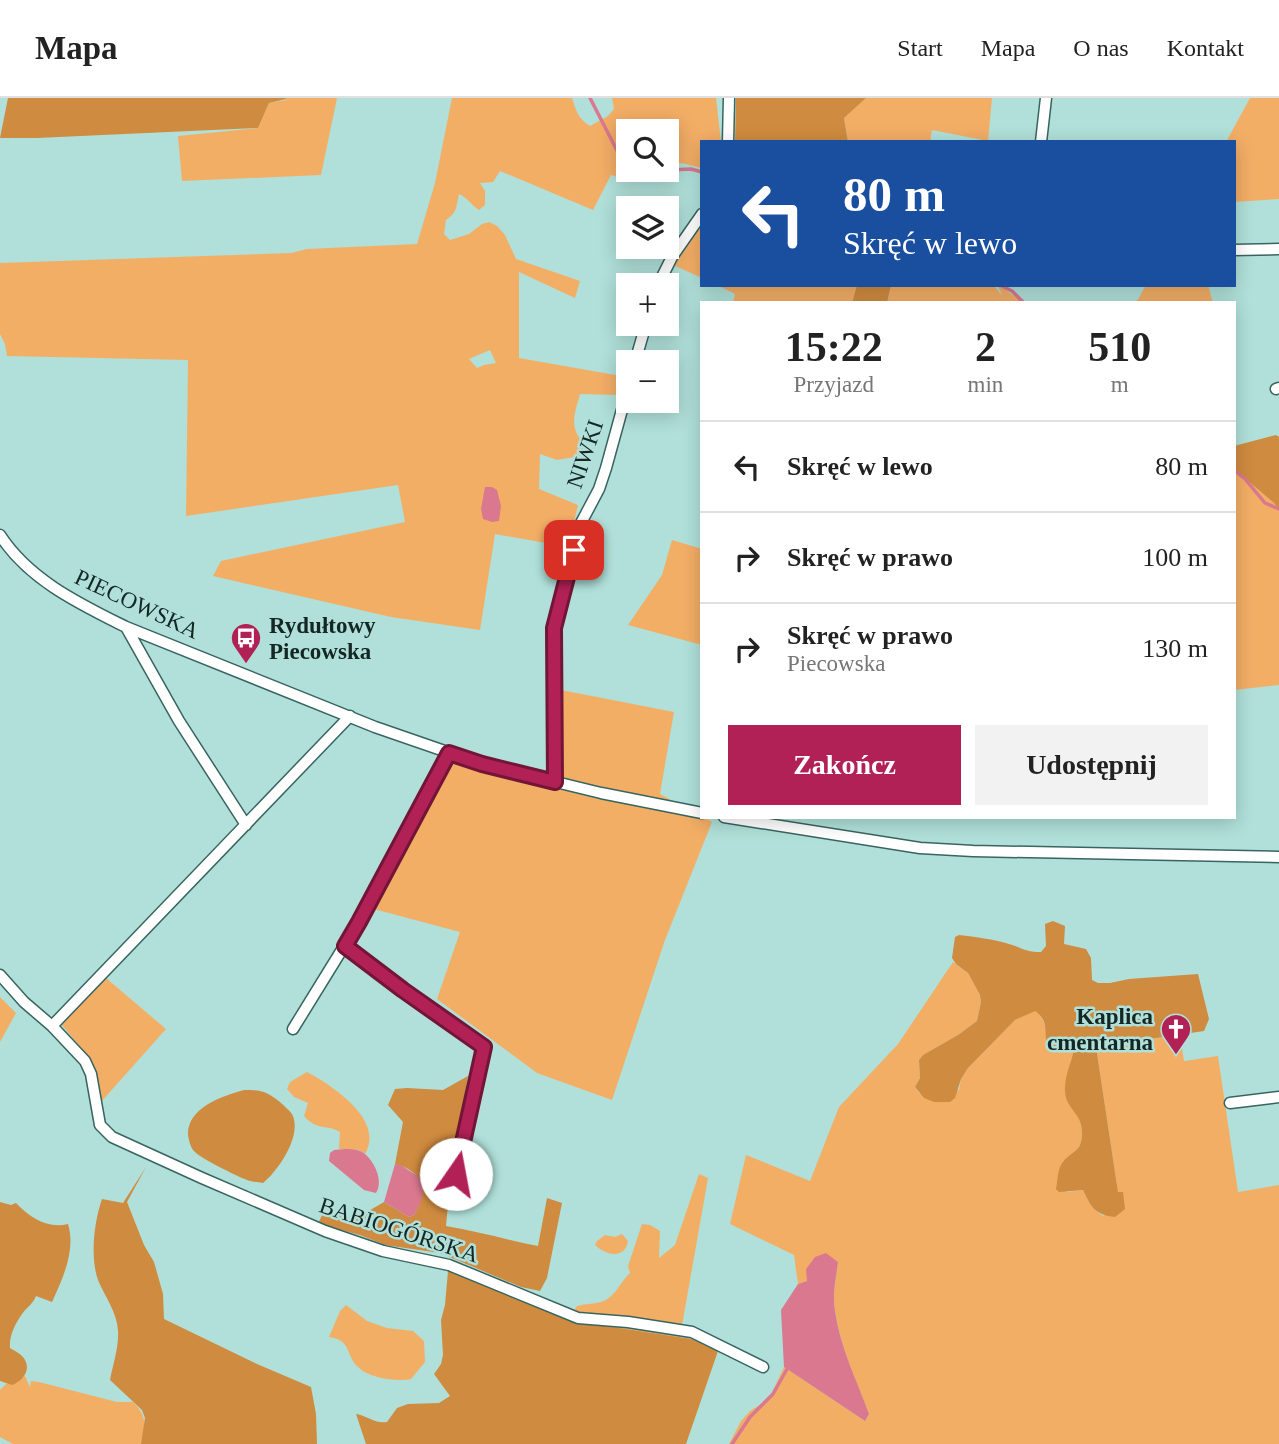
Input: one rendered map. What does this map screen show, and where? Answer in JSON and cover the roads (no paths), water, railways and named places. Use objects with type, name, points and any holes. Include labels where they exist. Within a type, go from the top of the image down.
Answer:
[{"type":"street","points":[[728,140],[729,98]]},
{"type":"street","points":[[1041,140],[1046,98]]},
{"type":"street","points":[[664,273],[671,257],[700,217]]},
{"type":"street","points":[[1236,250],[1279,249]]},
{"type":"street","name":"NIWKI","points":[[555,782],[554,628],[582,523],[599,489],[621,413]]},
{"type":"street","name":"PIECOWSKA","points":[[0,536],[24,565],[87,608],[126,627],[350,716],[482,764],[700,813]]},
{"type":"street","points":[[126,627],[179,721],[246,825]]},
{"type":"street","points":[[52,1026],[350,716]]},
{"type":"street","points":[[293,1029],[359,922],[449,753]]},
{"type":"street","points":[[736,819],[920,848],[1279,857]]},
{"type":"street","points":[[345,946],[484,1047],[456,1174]]},
{"type":"street","name":"BABIOGÓRSKA","points":[[0,975],[24,1002],[85,1060],[91,1074],[100,1125],[112,1137],[325,1231],[383,1251],[449,1265],[578,1318],[628,1322],[692,1332],[763,1367]]},
{"type":"street","points":[[1230,1103],[1279,1097]]},
{"type":"waterway","points":[[590,98],[616,149]]},
{"type":"waterway","points":[[679,170],[700,171]]},
{"type":"waterway","points":[[1004,287],[1022,301]]},
{"type":"waterway","points":[[1236,472],[1265,503],[1279,509]]},
{"type":"waterway","points":[[732,1444],[750,1417],[773,1394],[787,1369]]},
{"type":"place","name":"Rydułtowy Piecowska","points":[[246,665]]},
{"type":"place","name":"Kaplica cmentarna","points":[[1176,1056]]}]
